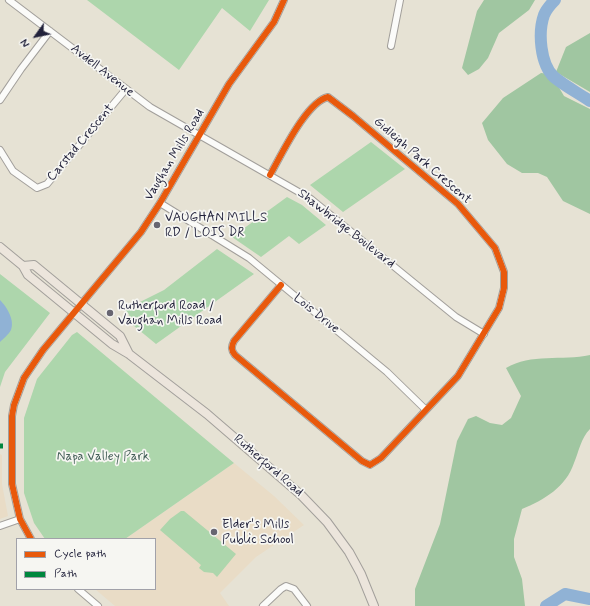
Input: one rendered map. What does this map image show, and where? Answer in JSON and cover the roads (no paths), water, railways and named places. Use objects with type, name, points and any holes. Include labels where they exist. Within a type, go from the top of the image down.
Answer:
[{"type":"main road","name":"Rutherford Road","points":[[0,247],[23,266],[28,275],[112,344],[129,354],[207,414],[315,509],[349,552],[359,570],[374,606]]},
{"type":"main road","name":"Rutherford Road","points":[[23,266],[34,265],[82,304],[120,336],[129,354]]},
{"type":"street","name":"Avdell Avenue","points":[[9,0],[150,107],[200,135]]},
{"type":"street","name":"Vaughan Mills Road","points":[[30,538],[20,519],[12,484],[12,416],[14,405],[27,372],[136,239],[160,203],[229,84],[271,25],[284,0]]},
{"type":"street","points":[[391,46],[400,0]]},
{"type":"street","points":[[0,100],[21,68],[50,31]]},
{"type":"street","name":"Carstad Crescent","points":[[0,150],[14,171],[37,188],[47,184],[126,89]]},
{"type":"street","name":"Gidleigh Park Crescent","points":[[270,175],[305,116],[320,100],[328,97],[458,204],[495,248],[503,267],[504,288],[499,308],[458,376],[425,409],[381,458],[370,465],[234,355],[231,346],[234,341],[281,285]]},
{"type":"street","name":"Shawbridge Boulevard","points":[[200,135],[311,199],[456,318],[484,334]]},
{"type":"street","name":"Lois Drive","points":[[160,203],[245,256],[387,372],[425,409]]},
{"type":"street","points":[[0,526],[20,519]]},
{"type":"street","points":[[263,606],[281,588],[286,586],[294,589],[307,606]]},
{"type":"street","points":[[79,590],[98,606]]},
{"type":"water","points":[[0,300],[10,314],[12,326],[10,332],[0,342]]},
{"type":"waterway","points":[[555,0],[546,11],[542,22],[541,39],[543,56],[549,71],[554,77],[590,101]]},
{"type":"waterway","points":[[546,606],[565,594],[590,599]]},
{"type":"place","name":"VAUGHAN MILLS RD / LOIS DR","points":[[157,225]]},
{"type":"place","name":"Rutherford Road / Vaughan Mills Road","points":[[110,313]]},
{"type":"place","name":"Elder's Mills Public School","points":[[214,532]]},
{"type":"park label","name":"Napa Valley Park","points":[[103,457]]}]
